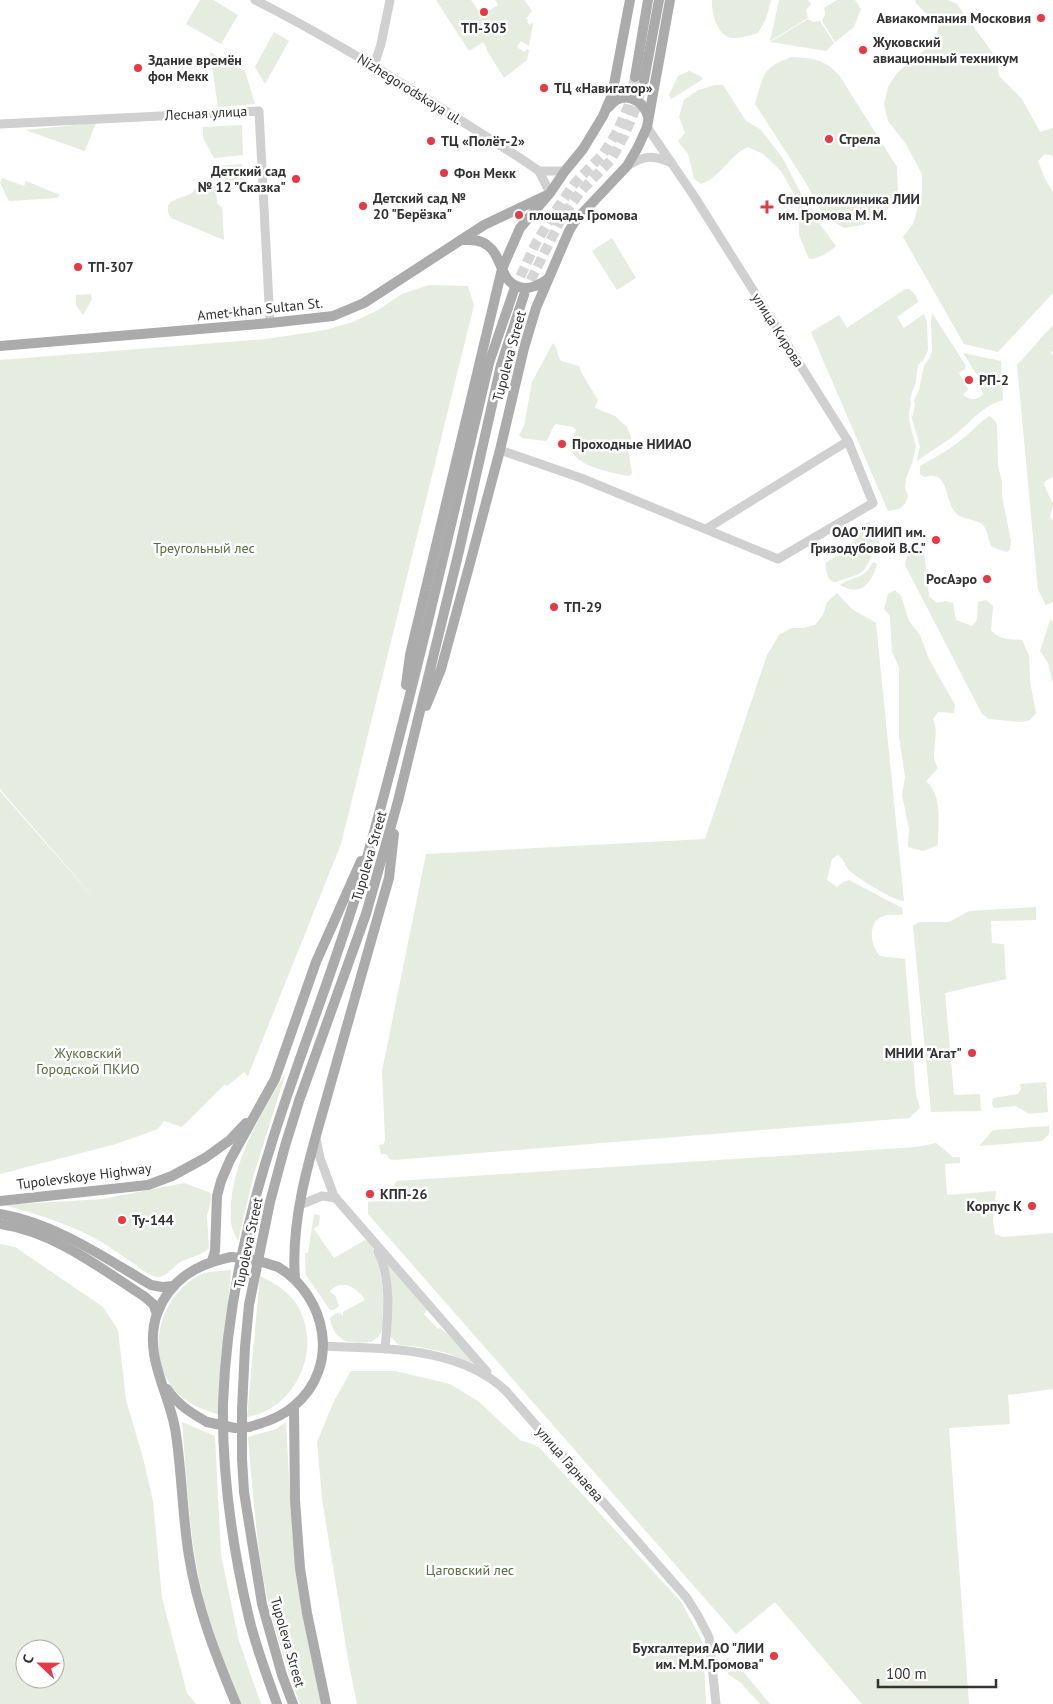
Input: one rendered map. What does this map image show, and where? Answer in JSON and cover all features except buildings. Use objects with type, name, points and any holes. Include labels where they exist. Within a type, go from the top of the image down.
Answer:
[{"type":"main road","points":[[603,116],[612,94],[630,0]]},
{"type":"main road","points":[[648,0],[640,78],[659,0]]},
{"type":"main road","name":"Tupoleva Street","points":[[412,740],[441,669],[536,308],[569,231],[580,214],[626,166],[638,147],[647,127],[670,0]]},
{"type":"main road","points":[[568,167],[583,149],[611,104],[619,99],[637,100],[645,106],[648,116]]},
{"type":"main road","name":"Tupoleva Street","points":[[399,737],[410,655],[502,269],[520,228],[550,194],[568,167]]},
{"type":"main road","name":"Amet-khan Sultan St.","points":[[0,346],[270,324],[334,316],[364,303],[484,225],[550,194]]},
{"type":"main road","points":[[460,240],[479,241],[487,244],[496,252],[507,280],[513,285],[522,288],[538,286],[548,279]]},
{"type":"main road","name":"Tupoleva Street","points":[[277,1704],[250,1620],[234,1544],[226,1464],[223,1405],[228,1348],[240,1266],[269,1149],[286,1095],[353,908],[399,737],[489,363],[519,293],[398,801],[366,914],[299,1101],[285,1146],[270,1202],[249,1304],[242,1408],[244,1492],[262,1604],[282,1675],[293,1704]]},
{"type":"main road","name":"Tupoleva Street","points":[[295,1279],[294,1257],[300,1205],[316,1139],[389,878],[398,801]]},
{"type":"main road","name":"Tupoleva Street","points":[[263,1102],[275,1079],[316,962],[377,824]]},
{"type":"main road","points":[[212,1261],[215,1251],[217,1196],[221,1181],[230,1160],[263,1102]]},
{"type":"main road","name":"Tupolevskoye Highway","points":[[0,1201],[148,1185],[172,1176],[205,1158],[230,1140],[263,1102]]},
{"type":"main road","points":[[0,1214],[50,1228],[79,1242],[151,1285],[162,1287],[174,1286]]},
{"type":"main road","points":[[0,1224],[11,1225],[38,1234],[74,1251],[145,1297],[153,1304],[158,1314]]},
{"type":"main road","points":[[162,1382],[174,1399],[189,1412],[207,1422],[235,1428],[249,1427],[273,1420],[294,1407],[311,1385],[317,1373],[323,1346],[320,1320],[314,1305],[306,1291],[295,1279],[278,1267],[263,1261],[231,1257],[212,1261],[191,1272],[174,1286],[158,1314],[153,1331],[153,1349],[156,1366],[170,1407],[175,1429],[189,1557],[213,1648],[236,1704]]},
{"type":"main road","points":[[294,1407],[295,1500],[300,1568],[307,1613],[326,1704]]},
{"type":"street","name":"Nizhegorodskaya ul.","points":[[255,0],[374,66],[539,171]]},
{"type":"street","points":[[374,66],[378,56],[390,0]]},
{"type":"street","name":"Лесная улица","points":[[0,124],[259,110],[270,324]]},
{"type":"street","name":"улица Кирова","points":[[647,127],[672,163],[848,441],[873,503],[778,559],[706,529]]},
{"type":"street","points":[[626,166],[640,158],[655,156],[672,163]]},
{"type":"street","points":[[550,194],[539,171],[568,167]]},
{"type":"street","points":[[500,450],[581,478],[706,529],[848,441]]},
{"type":"street","points":[[316,1139],[336,1198],[494,1380]]},
{"type":"street","points":[[300,1205],[322,1196],[336,1198]]},
{"type":"street","points":[[374,1241],[384,1265],[387,1292],[385,1349]]},
{"type":"street","name":"улица Гарнаева","points":[[323,1346],[385,1349],[444,1358],[477,1370],[494,1380],[506,1391],[680,1590],[698,1614],[709,1637],[716,1704]]},
{"type":"green space","points":[[200,0],[213,0],[238,15],[221,44],[186,24]]},
{"type":"green space","points":[[436,0],[471,0],[484,18],[489,14],[484,6],[489,11],[498,5],[495,0],[524,0],[532,11],[526,19],[528,20],[527,22],[530,25],[533,24],[529,46],[521,41],[517,47],[524,52],[527,49],[529,50],[527,60],[504,78],[483,42],[469,51]]},
{"type":"green space","points":[[712,0],[771,0],[766,19],[758,33],[734,38],[728,37],[720,30],[714,18]]},
{"type":"green space","points":[[779,0],[808,0],[811,4],[806,10],[808,18],[770,41]]},
{"type":"green space","points":[[837,0],[855,0],[861,9],[854,27],[835,42],[822,21],[825,14],[824,8]]},
{"type":"green space","points":[[915,0],[948,0],[957,4],[997,59],[999,76],[1022,99],[1040,132],[1053,128],[1053,156],[1045,154],[1038,161],[1045,179],[1053,192],[1053,293],[998,352],[964,344],[903,237],[913,224],[922,193],[922,174],[906,144],[888,121],[884,105],[888,87],[897,73],[934,42],[939,27]]},
{"type":"green space","points":[[808,19],[813,22],[820,21],[834,43],[826,51],[770,42]]},
{"type":"green space","points":[[274,32],[289,41],[265,84],[255,67]]},
{"type":"green space","points":[[210,52],[245,71],[255,104],[218,107]]},
{"type":"green space","name":"Стрела","points":[[792,57],[818,60],[839,75],[897,167],[898,196],[882,216],[862,225],[844,228],[824,216],[806,183],[755,104],[765,74],[775,65]]},
{"type":"green space","points":[[689,71],[703,79],[671,99],[669,95],[678,76]]},
{"type":"green space","points":[[715,85],[723,85],[746,121],[760,129],[782,157],[810,211],[836,246],[827,253],[809,259],[799,235],[798,201],[781,171],[763,154],[748,147],[735,155],[720,172],[708,181],[701,184],[694,179],[688,154],[678,141],[685,133],[679,117],[684,100],[698,90]]},
{"type":"green space","points":[[96,123],[85,151],[25,130]]},
{"type":"green space","points":[[242,125],[243,155],[214,158],[203,138],[203,127]]},
{"type":"green space","points":[[242,164],[244,180],[218,183],[216,166]]},
{"type":"green space","points":[[2,178],[24,186],[26,181],[60,195],[57,198],[9,201],[0,183]]},
{"type":"green space","points":[[212,183],[216,184],[217,203],[222,208],[224,240],[171,218],[168,211],[168,206],[174,200],[189,195],[198,185],[205,184],[206,188],[212,188]]},
{"type":"green space","points":[[612,238],[636,278],[617,290],[592,251]]},
{"type":"green space","name":"Треугольный лес","points":[[429,285],[468,286],[474,305],[341,844],[248,1076],[244,1072],[227,1086],[225,1084],[182,1127],[164,1121],[158,1129],[116,1144],[0,1174],[0,791],[107,913],[0,789],[0,360],[266,339],[325,330],[353,322],[378,310],[402,294]]},
{"type":"green space","points":[[905,289],[910,289],[918,302],[897,317],[904,328],[924,314],[927,322],[928,350],[924,359],[918,365],[916,381],[910,399],[909,420],[916,447],[906,479],[905,488],[908,496],[905,504],[899,509],[888,511],[811,332],[839,315],[847,328]]},
{"type":"green space","points":[[91,294],[92,299],[83,315],[76,305],[76,295]]},
{"type":"green space","points":[[932,313],[966,366],[959,373],[968,389],[963,395],[974,399],[979,398],[983,394],[979,384],[981,381],[963,353],[1001,361],[1003,400],[983,410],[951,438],[917,461],[920,447],[912,418],[915,405],[914,400],[919,390],[924,366],[932,352]]},
{"type":"green space","points":[[1053,325],[1053,351],[1051,352],[1053,356],[1053,477],[1045,481],[1044,485],[1053,504],[1050,517],[1053,520],[1053,602],[1046,605],[1038,590],[1017,365]]},
{"type":"green space","points":[[553,343],[561,361],[579,366],[598,400],[595,408],[615,416],[627,427],[631,437],[628,450],[632,473],[629,476],[596,468],[580,461],[572,450],[572,442],[576,430],[573,427],[556,424],[546,441],[522,438],[519,435],[524,426],[532,382]]},
{"type":"green space","points":[[990,416],[997,426],[998,466],[1011,541],[1010,549],[1007,552],[992,547],[983,525],[977,521],[961,517],[955,512],[945,486],[938,477],[924,477],[920,474],[920,466],[955,444]]},
{"type":"green space","points":[[869,522],[883,550],[881,554],[872,554],[865,569],[860,573],[833,582],[828,575],[825,563],[843,552],[841,549],[855,541],[850,532]]},
{"type":"green space","points":[[923,542],[929,596],[937,603],[945,601],[953,603],[956,620],[972,626],[977,620],[978,602],[986,600],[993,606],[991,630],[1001,637],[1022,640],[1029,656],[1030,681],[1036,713],[1030,720],[1022,722],[989,719],[982,714],[905,565],[910,550]]},
{"type":"green space","points":[[875,562],[877,565],[875,572],[864,587],[853,590],[840,585],[862,575]]},
{"type":"green space","points":[[895,590],[901,596],[909,621],[920,635],[929,659],[955,705],[954,713],[938,712],[933,719],[936,732],[934,756],[938,768],[926,781],[935,794],[937,802],[939,819],[938,845],[923,851],[908,847],[909,829],[902,795],[905,777],[899,737],[899,667],[892,652],[890,616],[884,609],[888,594]]},
{"type":"green space","points":[[837,593],[852,609],[876,623],[904,901],[884,893],[860,878],[849,870],[838,855],[832,859],[827,880],[837,887],[849,880],[902,908],[903,914],[887,915],[876,921],[873,926],[872,939],[880,956],[905,959],[916,1094],[920,1108],[909,1118],[394,1160],[390,1159],[386,1154],[381,1154],[379,1145],[384,1144],[385,1139],[382,1071],[426,854],[705,839],[767,655],[779,635],[791,628],[815,625],[823,615],[827,602]]},
{"type":"green space","points":[[1050,620],[1053,621],[1053,684],[1048,663],[1040,651]]},
{"type":"green space","points":[[1036,907],[1036,920],[991,921],[992,943],[1004,944],[1006,979],[945,993],[954,1095],[980,1094],[981,1111],[931,1112],[913,926],[919,922],[949,922],[969,911]]},
{"type":"green space","points":[[286,1072],[254,1174],[238,1241],[231,1223],[234,1183],[247,1144],[265,1107]]},
{"type":"green space","points":[[1046,1082],[1048,1112],[1029,1114],[1016,1106],[994,1108],[992,1104],[993,1098],[1018,1094],[1021,1089],[1020,1084]]},
{"type":"green space","points":[[1049,1126],[1049,1134],[1042,1141],[979,1146],[993,1130]]},
{"type":"green space","points":[[936,1143],[953,1157],[960,1157],[960,1163],[945,1164],[947,1195],[996,1191],[993,1221],[995,1234],[1003,1237],[1053,1233],[1053,1389],[1008,1395],[1010,1424],[949,1428],[969,1704],[862,1704],[775,1602],[736,1634],[368,1214],[368,1202],[382,1201],[397,1181],[917,1147]]},
{"type":"green space","points":[[184,1183],[211,1193],[207,1216],[209,1248],[203,1253],[179,1263],[160,1277],[149,1274],[106,1245],[70,1226],[3,1205],[103,1199]]},
{"type":"green space","points":[[314,1214],[320,1217],[319,1225],[314,1229],[334,1258],[365,1240],[373,1248],[382,1284],[384,1323],[378,1337],[371,1342],[356,1343],[344,1340],[335,1333],[330,1318],[339,1313],[343,1316],[343,1312],[365,1300],[362,1296],[354,1288],[338,1285],[330,1292],[335,1295],[339,1306],[334,1310],[330,1310],[306,1275],[305,1253],[308,1253]]},
{"type":"green space","points":[[0,1244],[15,1247],[103,1307],[118,1330],[126,1400],[153,1501],[162,1598],[187,1693],[196,1704],[0,1704]]},
{"type":"green space","points":[[383,1257],[427,1310],[424,1314],[438,1329],[440,1328],[449,1335],[477,1365],[447,1353],[399,1345],[390,1336]]},
{"type":"green space","points":[[231,1270],[218,1414],[204,1410],[191,1403],[173,1388],[161,1364],[159,1338],[165,1312],[172,1300],[186,1284],[204,1273]]},
{"type":"green space","points":[[260,1276],[277,1285],[292,1298],[302,1315],[307,1333],[307,1352],[302,1370],[293,1386],[281,1401],[266,1411],[247,1417]]},
{"type":"green space","name":"Цаговский лес","points":[[351,1371],[395,1371],[450,1384],[478,1401],[520,1440],[538,1446],[682,1603],[703,1643],[706,1704],[357,1704],[322,1499],[317,1442],[334,1401]]},
{"type":"green space","points":[[182,1422],[215,1436],[221,1555],[239,1641],[261,1704],[240,1704],[220,1653],[208,1613],[199,1578],[192,1534]]},
{"type":"green space","points":[[286,1422],[296,1564],[321,1704],[300,1704],[270,1611],[257,1538],[248,1437],[276,1429]]},
{"type":"green space","points":[[726,1657],[735,1662],[770,1704],[760,1704],[741,1683],[728,1674]]},
{"type":"tunnel","points":[[514,290],[536,243],[554,213],[575,183],[603,154],[617,132],[628,107],[635,77]]},
{"type":"tunnel","points":[[524,294],[562,217],[581,191],[611,160],[635,110],[644,80]]},
{"type":"place","name":"ТП-305","points":[[484,12]]},
{"type":"place","name":"Авиакомпания Московия","points":[[1041,18]]},
{"type":"place","name":"Жуковский авиационный техникум","points":[[863,50]]},
{"type":"place","name":"Здание времён фон Мекк","points":[[138,68]]},
{"type":"place","name":"ТЦ «Навигатор»","points":[[544,88]]},
{"type":"place","name":"Стрела","points":[[829,139]]},
{"type":"place","name":"ТЦ «Полёт-2»","points":[[431,141]]},
{"type":"place","name":"Фон Мекк","points":[[444,173]]},
{"type":"place","name":"Детский сад № 12 \"Сказка\"","points":[[296,179]]},
{"type":"place","name":"Детский сад № 20 \"Берёзка\"","points":[[363,206]]},
{"type":"place","name":"Спецполиклиника ЛИИ им. Громова М. М.","points":[[767,207]]},
{"type":"place","name":"площадь Громова","points":[[519,215]]},
{"type":"place","name":"ТП-307","points":[[78,267]]},
{"type":"place","name":"РП-2","points":[[969,380]]},
{"type":"place","name":"Проходные НИИАО","points":[[562,444]]},
{"type":"place","name":"ОАО \"ЛИИП им. Гризодубовой В.С.\"","points":[[936,540]]},
{"type":"place","name":"РосАэро","points":[[987,579]]},
{"type":"place","name":"ТП-29","points":[[554,607]]},
{"type":"place","name":"МНИИ \"Агат\"","points":[[972,1053]]},
{"type":"place","name":"КПП-26","points":[[370,1194]]},
{"type":"place","name":"Корпус К","points":[[1032,1206]]},
{"type":"place","name":"Ty-144","points":[[122,1220]]},
{"type":"place","name":"Бухгалтерия АО \"ЛИИ им. М.М.Громова\"","points":[[774,1656]]},
{"type":"park label","name":"Жуковский Городской ПКИО","points":[[88,1062]]}]
